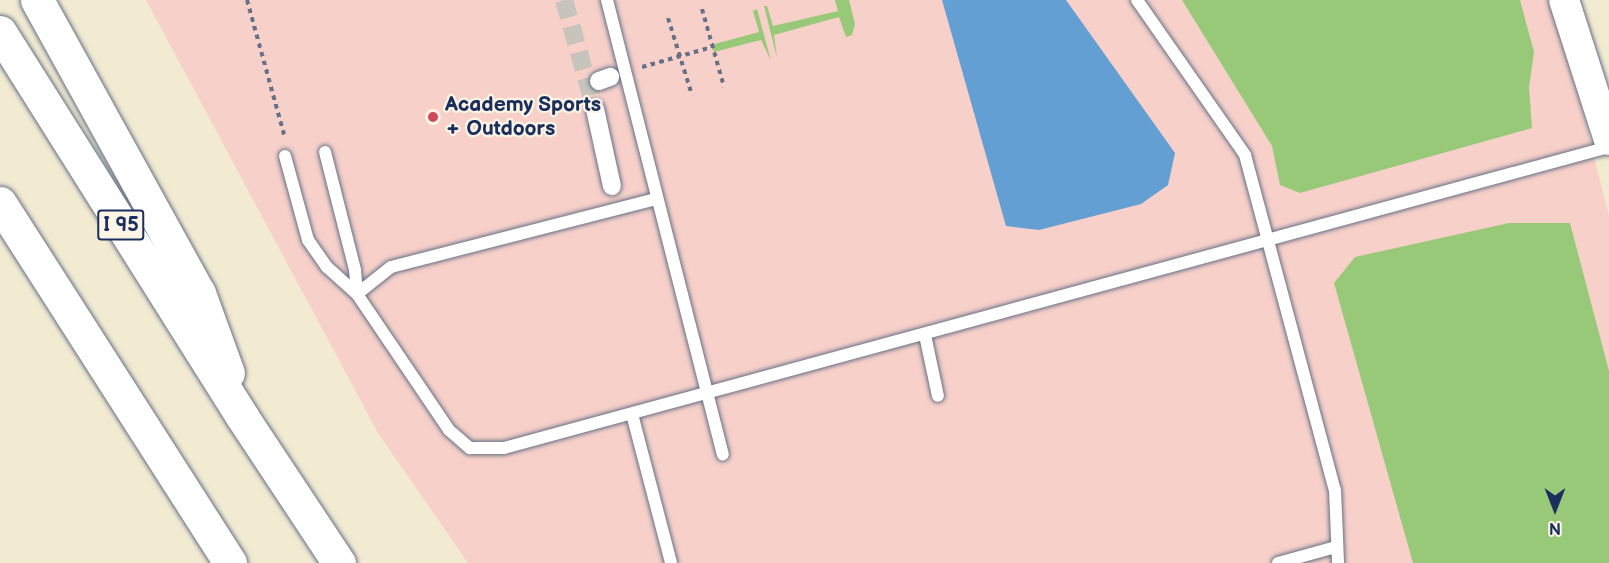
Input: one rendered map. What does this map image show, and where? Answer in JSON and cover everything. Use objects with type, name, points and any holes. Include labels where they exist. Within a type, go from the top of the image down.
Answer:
[{"type":"highway","points":[[37,0],[199,293],[243,418]]},
{"type":"highway","name":"I 95","points":[[0,32],[243,418],[339,563]]},
{"type":"highway","points":[[0,203],[230,563]]},
{"type":"street","points":[[1564,0],[1609,140]]},
{"type":"street","points":[[594,109],[612,186]]},
{"type":"lane","points":[[607,0],[611,77],[656,199],[723,454]]},
{"type":"lane","points":[[1137,0],[1245,155],[1335,490],[1338,563]]},
{"type":"lane","points":[[285,156],[308,240],[327,267],[357,294],[449,430],[470,448],[504,448],[1609,147]]},
{"type":"lane","points":[[325,152],[355,270],[357,294]]},
{"type":"lane","points":[[357,294],[391,267],[656,199]]},
{"type":"lane","points":[[925,335],[938,396]]},
{"type":"lane","points":[[632,414],[671,563]]},
{"type":"lane","points":[[1278,563],[1336,547]]},
{"type":"path","points":[[247,0],[286,143],[285,156]]},
{"type":"path","points":[[702,9],[724,87]]},
{"type":"path","points":[[668,18],[692,94]]},
{"type":"path","points":[[611,77],[712,47]]},
{"type":"shaded area","points":[[146,0],[1554,0],[1609,216],[1609,563],[468,563],[378,433]]},
{"type":"green space","points":[[835,0],[849,0],[855,24],[852,35],[846,37],[839,17],[774,35],[777,58],[764,6],[767,6],[773,26],[838,11]]},
{"type":"green space","points":[[1182,0],[1520,0],[1534,52],[1529,87],[1532,128],[1300,193],[1280,185],[1272,146]]},
{"type":"green space","points":[[757,9],[771,61],[761,40],[714,52],[711,45],[759,32],[753,11]]},
{"type":"green space","points":[[1509,223],[1570,223],[1609,371],[1609,563],[1413,563],[1334,283],[1355,257]]},
{"type":"water","points":[[942,0],[1066,0],[1175,153],[1168,185],[1141,204],[1039,230],[1006,226]]},
{"type":"tunnel","points":[[564,0],[595,109]]},
{"type":"place","name":"Academy Sports + Outdoors","points":[[433,117]]}]
